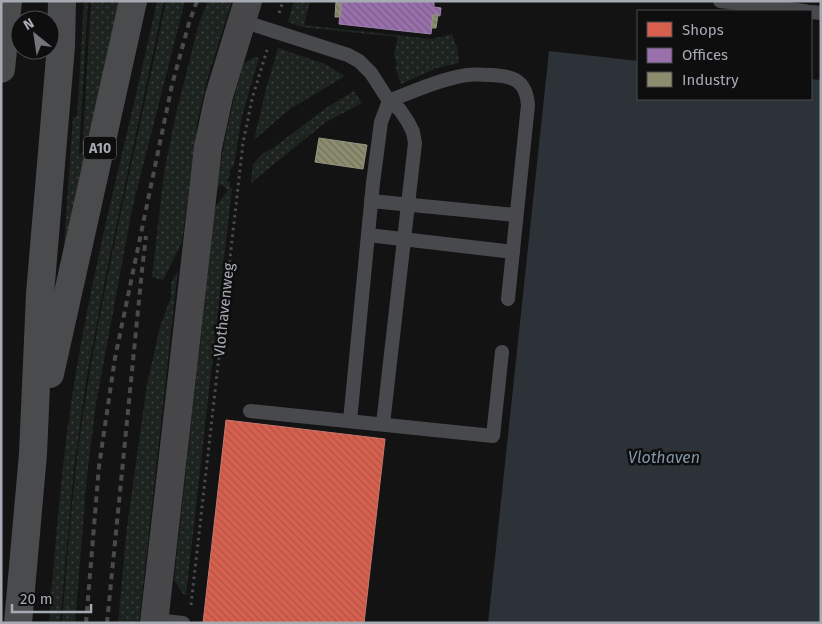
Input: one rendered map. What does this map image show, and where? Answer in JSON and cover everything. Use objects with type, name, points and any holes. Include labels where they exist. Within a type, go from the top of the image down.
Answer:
[{"type":"highway","points":[[1,69],[8,1]]},
{"type":"highway","name":"A10","points":[[18,623],[33,454],[40,294],[61,46],[62,1]]},
{"type":"highway","name":"A10","points":[[33,454],[66,294],[133,1]]},
{"type":"main road","points":[[154,621],[207,154],[219,96],[245,11]]},
{"type":"lane","points":[[720,1],[796,10]]},
{"type":"lane","points":[[245,11],[273,32],[354,57],[366,66],[389,101],[400,110],[413,132],[415,143],[383,424]]},
{"type":"lane","points":[[389,101],[432,85],[468,75],[504,75],[518,81],[523,87],[528,105],[508,299]]},
{"type":"lane","points":[[350,421],[371,201],[382,122],[389,101]]},
{"type":"lane","points":[[371,201],[516,215]]},
{"type":"lane","points":[[368,235],[513,252]]},
{"type":"lane","points":[[250,411],[493,436],[502,352]]},
{"type":"lane","points":[[154,621],[186,618]]},
{"type":"path","name":"Vlothavenweg","points":[[186,618],[243,143],[252,99],[283,1]]},
{"type":"shaded area","points":[[84,1],[88,1],[79,154],[82,153],[91,1],[124,1],[63,259],[73,117],[77,117]]},
{"type":"shaded area","points":[[157,1],[164,1],[105,280],[86,382],[74,469],[60,623],[49,623],[65,453],[80,347],[100,248]]},
{"type":"shaded area","points":[[166,1],[185,1],[132,209],[96,404],[87,475],[75,623],[62,623],[74,484],[93,351]]},
{"type":"shaded area","points":[[208,1],[232,1],[208,77],[198,118],[182,242],[163,280],[152,277],[164,173],[175,118],[199,23]]},
{"type":"shaded area","points":[[294,1],[310,1],[304,25],[432,39],[452,34],[457,48],[459,63],[437,68],[401,84],[395,67],[397,66],[394,54],[398,37],[301,27],[288,22]]},
{"type":"shaded area","points":[[278,48],[325,64],[345,76],[290,109],[254,140],[266,89]]},
{"type":"shaded area","points":[[255,57],[259,58],[242,116],[234,165],[229,172],[231,174],[227,180],[231,184],[229,187],[232,188],[186,595],[184,595],[174,580],[215,207],[228,190],[221,184],[217,188],[228,125],[239,79],[244,63]]},
{"type":"shaded area","points":[[354,91],[362,103],[326,122],[251,183],[253,164],[262,154],[273,148],[326,108]]},
{"type":"shaded area","points":[[178,270],[139,623],[118,623],[127,527],[147,384],[160,327],[171,297],[171,283]]},
{"type":"water","name":"Vlothaven","points":[[549,51],[637,61],[637,100],[812,100],[812,79],[821,80],[821,623],[488,623]]},
{"type":"building: Shops","points":[[226,420],[385,439],[364,623],[203,623]]},
{"type":"building: Offices","points":[[341,1],[434,1],[434,7],[441,8],[440,16],[433,15],[431,34],[339,24]]},
{"type":"building: Industry","points":[[336,1],[341,1],[340,17],[335,17]]},
{"type":"building: Industry","points":[[433,15],[438,15],[436,28],[431,28]]},
{"type":"building: Industry","points":[[319,138],[367,145],[363,169],[315,162]]},
{"type":"railway","points":[[86,623],[99,466],[115,358],[172,85],[197,1]]},
{"type":"railway","points":[[107,623],[146,236]]}]
